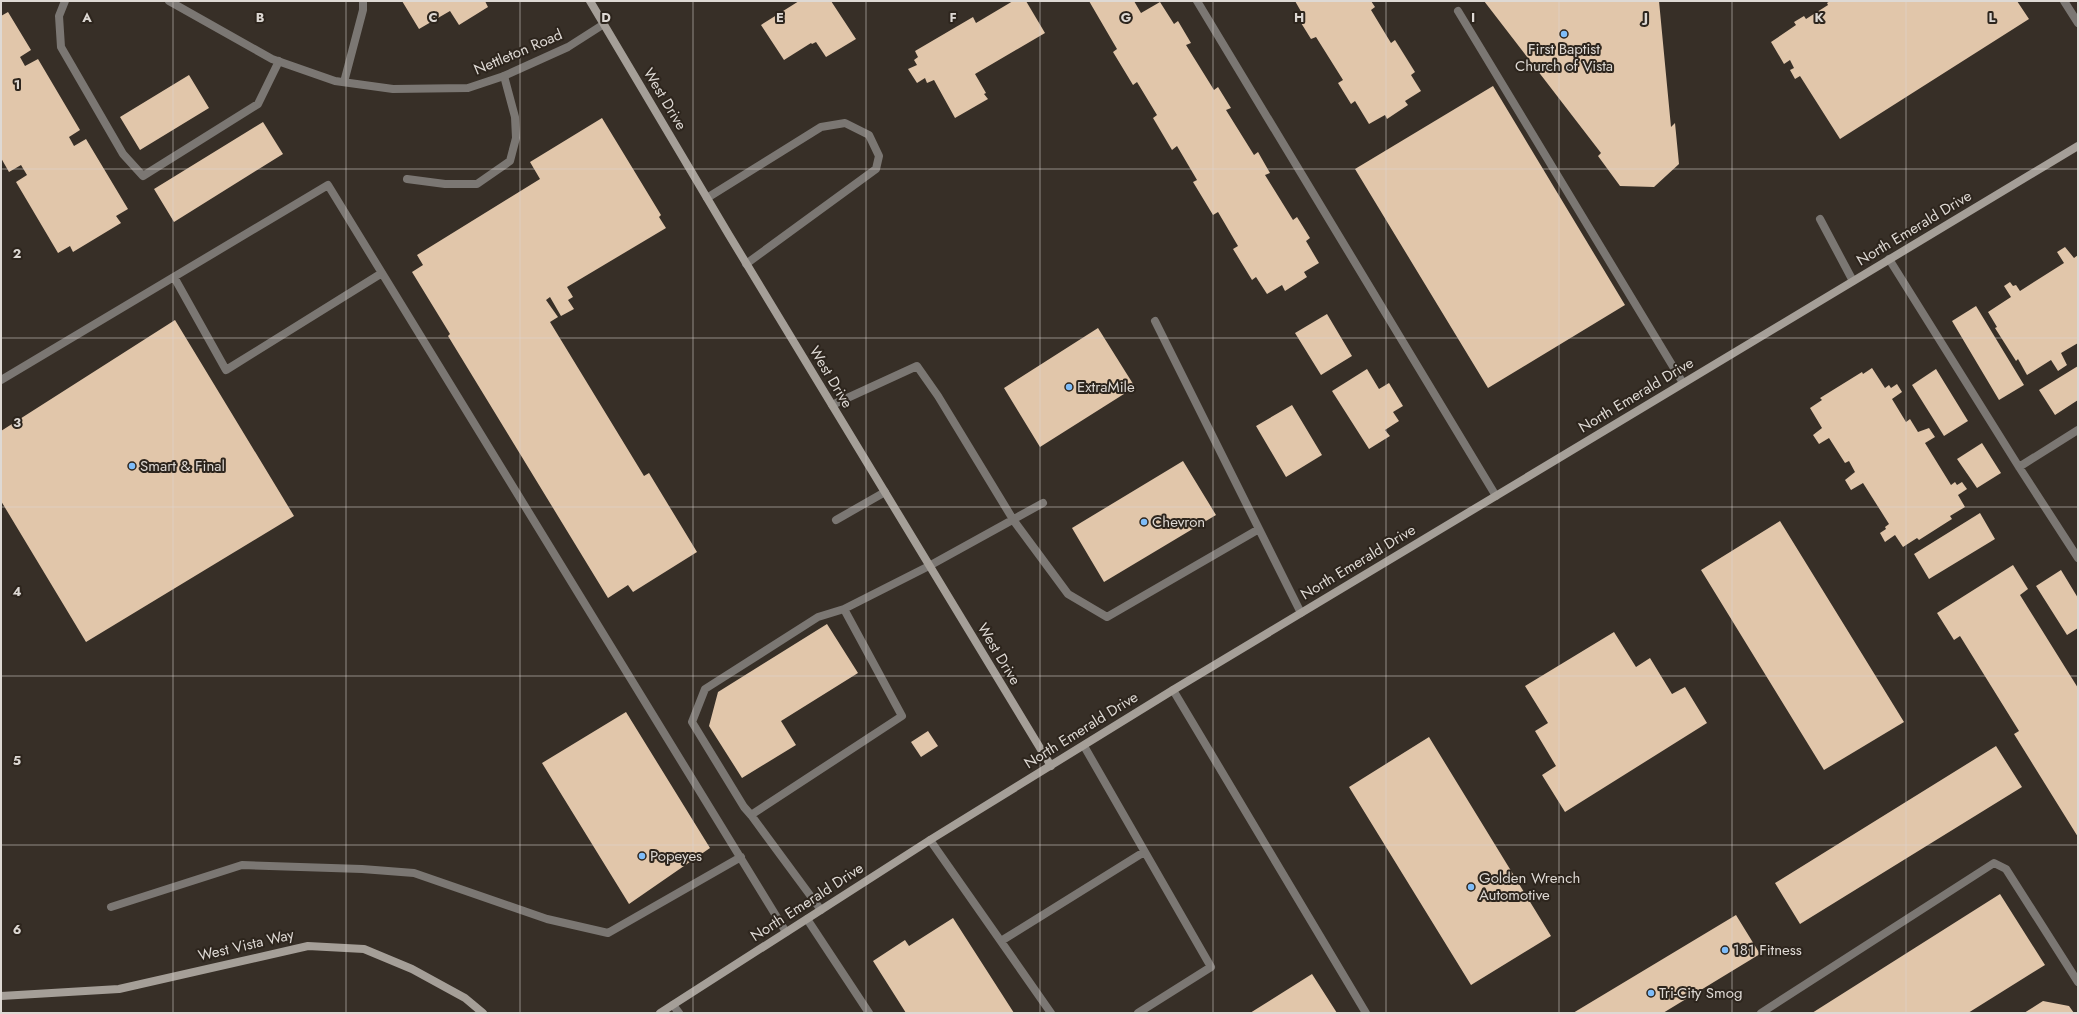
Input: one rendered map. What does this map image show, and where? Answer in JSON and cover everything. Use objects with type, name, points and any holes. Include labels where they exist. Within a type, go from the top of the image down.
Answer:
[{"type":"main road","name":"West Drive","points":[[590,1],[746,264],[1051,766]]},
{"type":"main road","name":"North Emerald Drive","points":[[660,1013],[930,840],[1174,690],[2078,146]]},
{"type":"main road","name":"West Vista Way","points":[[1,996],[119,989],[308,946],[364,949],[412,969],[466,998],[483,1013]]},
{"type":"street","points":[[65,1],[59,16],[61,47],[122,154],[143,176],[258,104],[280,61]]},
{"type":"street","name":"Nettleton Road","points":[[169,1],[280,61],[335,81],[393,89],[468,88],[504,76],[568,47],[604,24]]},
{"type":"street","points":[[344,82],[363,10],[363,1]]},
{"type":"street","points":[[1197,1],[1496,496]]},
{"type":"street","points":[[2064,1],[2078,23]]},
{"type":"street","points":[[1458,11],[1683,383]]},
{"type":"street","points":[[406,179],[445,184],[477,184],[510,161],[516,138],[515,117],[504,76]]},
{"type":"street","points":[[708,198],[821,126],[844,123],[869,135],[879,156],[876,169],[746,264]]},
{"type":"street","points":[[1,380],[328,185],[786,932]]},
{"type":"street","points":[[1820,219],[1853,281]]},
{"type":"street","points":[[1889,259],[2019,467],[2078,558]]},
{"type":"street","points":[[174,277],[226,370],[382,273]]},
{"type":"street","points":[[1155,321],[1301,613]]},
{"type":"street","points":[[832,405],[917,366],[938,396],[1014,521],[1068,594],[1107,617],[1259,529]]},
{"type":"street","points":[[2019,467],[2078,430]]},
{"type":"street","points":[[836,520],[884,492]]},
{"type":"street","points":[[821,910],[752,815],[744,807],[692,722],[705,689],[818,617],[844,609],[930,566],[1014,521],[1044,503]]},
{"type":"street","points":[[752,815],[902,716],[844,609]]},
{"type":"street","points":[[1174,690],[1363,1012]]},
{"type":"street","points":[[1084,746],[1210,968],[1138,1013]]},
{"type":"street","points":[[930,840],[1051,1013]]},
{"type":"street","points":[[1001,941],[1144,852]]},
{"type":"street","points":[[111,907],[242,865],[362,869],[414,873],[548,919],[608,933],[740,857]]},
{"type":"street","points":[[1761,1013],[1994,863],[2006,869],[2078,982]]},
{"type":"street","points":[[807,919],[866,1012]]},
{"type":"street","points":[[673,1005],[679,1013]]},
{"type":"building","points":[[402,1],[485,1],[488,7],[459,25],[450,11],[419,29]]},
{"type":"building","points":[[799,1],[831,1],[856,39],[826,57],[816,42],[811,43],[784,60],[761,25]]},
{"type":"building","points":[[1013,1],[1026,1],[1045,33],[975,74],[986,93],[984,94],[988,99],[955,118],[934,80],[927,83],[925,78],[917,83],[908,69],[917,65],[914,60],[918,57],[915,51],[973,17],[976,23]]},
{"type":"building","points":[[1089,1],[1134,1],[1141,13],[1160,2],[1174,24],[1178,21],[1191,43],[1186,45],[1214,90],[1218,87],[1231,108],[1226,110],[1254,155],[1258,152],[1270,173],[1265,175],[1293,220],[1297,217],[1310,238],[1306,241],[1319,263],[1304,272],[1307,277],[1285,291],[1282,285],[1267,294],[1256,277],[1252,280],[1233,249],[1238,246],[1218,212],[1213,215],[1193,182],[1197,180],[1177,146],[1172,150],[1153,118],[1157,115],[1137,82],[1133,85],[1113,52],[1117,49]]},
{"type":"building","points":[[1295,1],[1371,1],[1375,7],[1371,10],[1391,43],[1395,40],[1415,72],[1411,75],[1421,91],[1405,101],[1408,105],[1387,119],[1385,115],[1369,124],[1355,101],[1351,104],[1338,83],[1343,80],[1316,37],[1311,39],[1298,18],[1303,15]]},
{"type":"building","points":[[1484,1],[1659,1],[1671,127],[1675,123],[1679,164],[1654,187],[1620,186],[1598,156],[1601,153]]},
{"type":"building","points":[[1830,1],[2017,1],[2029,19],[1840,139],[1800,76],[1795,79],[1790,70],[1794,68],[1790,60],[1784,64],[1771,42],[1796,25],[1794,22],[1804,16],[1806,19],[1828,5],[1827,3]]},
{"type":"building","points":[[8,12],[31,50],[20,57],[25,66],[38,59],[80,130],[69,137],[74,146],[86,139],[128,209],[116,216],[121,223],[73,252],[70,246],[58,253],[16,182],[27,175],[21,165],[9,172],[1,158],[1,16]]},
{"type":"building","points":[[189,75],[209,108],[140,150],[120,117]]},
{"type":"building","points":[[1493,86],[1625,305],[1488,388],[1355,169]]},
{"type":"building","points":[[602,118],[661,215],[659,217],[666,228],[567,287],[573,297],[568,300],[574,309],[561,316],[550,297],[546,300],[558,317],[550,322],[644,476],[649,473],[697,552],[633,592],[628,585],[608,598],[448,336],[450,334],[412,272],[423,265],[417,255],[540,179],[530,162]]},
{"type":"building","points":[[263,122],[283,154],[174,222],[154,189]]},
{"type":"building","points":[[2065,247],[2074,258],[2078,255],[2078,343],[2061,353],[2067,365],[2058,371],[2051,360],[2027,375],[2018,359],[2016,361],[1995,328],[1997,327],[1988,312],[2011,297],[2004,286],[2010,282],[2013,286],[2016,285],[2020,291],[2064,263],[2057,252]]},
{"type":"building","points":[[1976,306],[2024,385],[1999,400],[1952,321]]},
{"type":"building","points":[[1327,314],[1352,356],[1321,375],[1295,333]]},
{"type":"building","name":"Smart & Final","points":[[175,320],[294,516],[86,642],[1,501],[1,431]]},
{"type":"building","name":"ExtraMile","points":[[1098,328],[1135,387],[1040,447],[1004,388]]},
{"type":"building","points":[[2078,366],[2078,400],[2055,415],[2039,390]]},
{"type":"building","points":[[1872,368],[1885,388],[1889,385],[1891,388],[1897,384],[1902,392],[1892,399],[1906,422],[1910,419],[1918,432],[1929,428],[1935,437],[1925,443],[1951,485],[1955,482],[1957,485],[1962,482],[1967,489],[1958,495],[1965,507],[1950,516],[1952,519],[1919,540],[1917,538],[1903,547],[1895,535],[1885,542],[1880,533],[1886,529],[1885,527],[1889,524],[1863,483],[1851,490],[1845,480],[1855,472],[1849,461],[1845,463],[1829,438],[1819,444],[1813,435],[1822,428],[1810,408],[1822,400],[1820,398],[1862,372],[1863,374]]},
{"type":"building","points":[[1367,369],[1379,389],[1389,383],[1403,406],[1393,412],[1399,421],[1385,430],[1390,436],[1369,449],[1332,391]]},
{"type":"building","points":[[1936,369],[1968,421],[1944,436],[1912,385]]},
{"type":"building","points":[[1292,405],[1322,455],[1286,477],[1256,426]]},
{"type":"building","points":[[1982,443],[2001,473],[1977,488],[1957,459]]},
{"type":"building","name":"Chevron","points":[[1183,461],[1216,515],[1104,582],[1072,528]]},
{"type":"building","points":[[1980,513],[1995,539],[1929,579],[1914,554]]},
{"type":"building","points":[[1780,521],[1904,722],[1824,770],[1701,570]]},
{"type":"building","points":[[2013,565],[2028,589],[2020,595],[2078,688],[2078,837],[2014,734],[2019,731],[1960,636],[1954,640],[1937,613]]},
{"type":"building","points":[[2061,570],[2078,598],[2078,628],[2067,635],[2036,586]]},
{"type":"building","points":[[827,624],[858,673],[781,721],[796,745],[742,778],[709,726],[718,692]]},
{"type":"building","points":[[1614,632],[1636,667],[1650,658],[1672,694],[1685,687],[1707,723],[1565,812],[1542,775],[1556,766],[1535,731],[1548,723],[1525,686]]},
{"type":"building","points":[[626,712],[710,848],[629,904],[542,763]]},
{"type":"building","points":[[928,731],[938,746],[921,757],[911,742]]},
{"type":"building","points":[[1429,737],[1551,936],[1471,985],[1349,787]]},
{"type":"building","points":[[1996,746],[2022,787],[1800,924],[1775,883]]},
{"type":"building","points":[[2000,894],[2045,965],[1968,1013],[1812,1013]]},
{"type":"building","points":[[1736,915],[1760,954],[1663,1013],[1573,1013]]},
{"type":"building","points":[[953,918],[1014,1013],[906,1013],[873,961],[905,940],[909,946]]},
{"type":"building","points":[[1312,974],[1337,1013],[1250,1013]]},
{"type":"building","points":[[2043,1001],[2069,1006],[2074,1013],[2024,1013]]},
{"type":"place","name":"First Baptist Church of Vista","points":[[1564,34]]},
{"type":"place","name":"ExtraMile","points":[[1069,387]]},
{"type":"place","name":"Smart & Final","points":[[132,466]]},
{"type":"place","name":"Chevron","points":[[1144,522]]},
{"type":"place","name":"Popeyes","points":[[642,856]]},
{"type":"place","name":"Golden Wrench Automotive","points":[[1471,887]]},
{"type":"place","name":"181 Fitness","points":[[1725,950]]},
{"type":"place","name":"Tri-City Smog","points":[[1651,993]]}]
